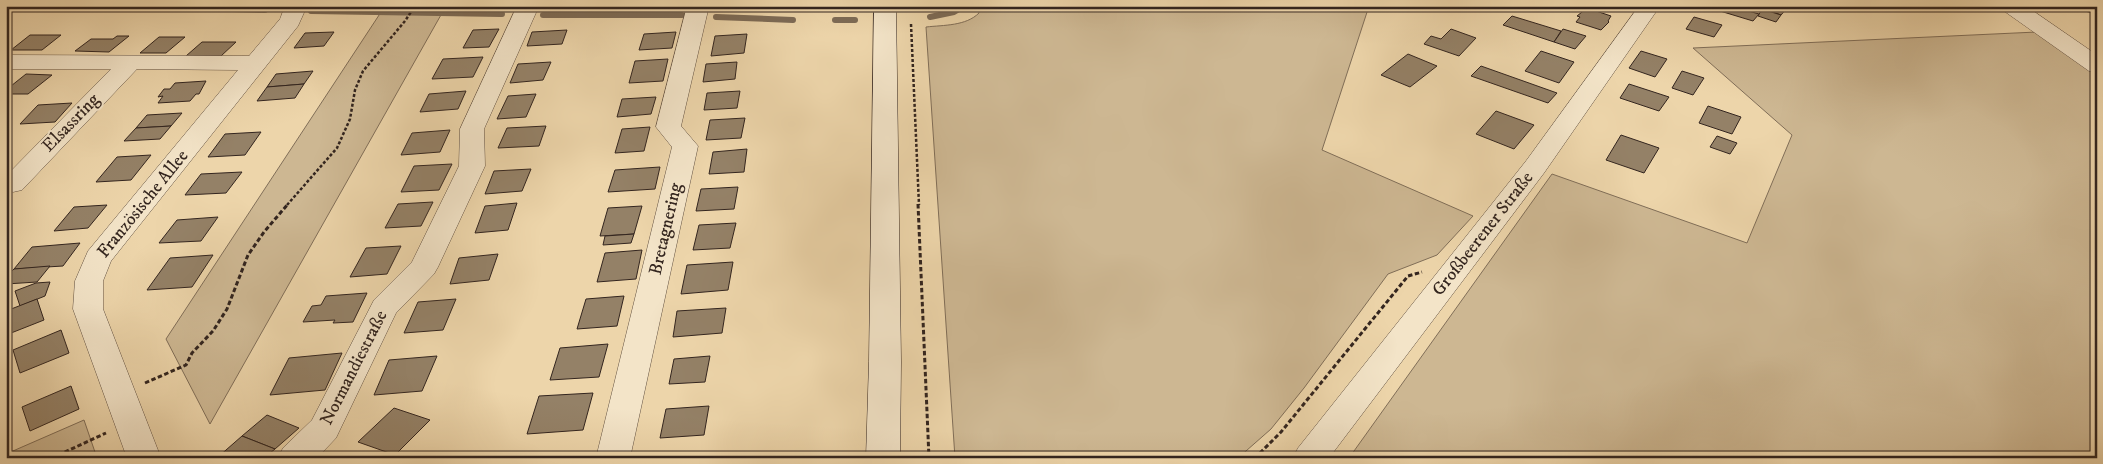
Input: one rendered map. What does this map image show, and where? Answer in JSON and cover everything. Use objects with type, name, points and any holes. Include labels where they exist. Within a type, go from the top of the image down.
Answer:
[{"type":"street","name":"Französische Allee","points":[[144,458],[88,309],[89,281],[98,258],[290,22],[296,6]]},
{"type":"street","name":"Normandiestraße","points":[[295,458],[324,429],[384,307],[424,267],[472,166],[472,129],[528,6]]},
{"type":"street","name":"Bretagnering","points":[[613,458],[685,146],[668,127],[698,6]]},
{"type":"street","name":"Großbeerener Straße","points":[[1310,458],[1534,167],[1650,6]]},
{"type":"street","points":[[2012,6],[2097,66]]},
{"type":"street","points":[[883,458],[898,11]]},
{"type":"street","points":[[6,62],[257,63]]},
{"type":"street","name":"Elsassring","points":[[13,184],[130,63]]},
{"type":"path","points":[[120,394],[186,365],[192,353],[213,331],[227,309],[248,255],[264,232],[337,148],[350,119],[355,90],[363,71],[405,21],[414,6]]},
{"type":"path","points":[[898,11],[928,458]]},
{"type":"path","points":[[1255,458],[1281,432],[1408,276],[1435,268],[1459,264]]},
{"type":"path","points":[[52,458],[131,422]]},
{"type":"shaded area","points":[[385,6],[446,6],[210,424],[166,339]]},
{"type":"shaded area","points":[[979,6],[1369,6],[1322,150],[1473,216],[1437,255],[1388,274],[1304,388],[1271,429],[1238,458],[955,458],[926,27],[961,23],[979,13]]},
{"type":"shaded area","points":[[2037,32],[2097,76],[2097,458],[1349,458],[1552,174],[1747,243],[1792,135],[1693,48]]},
{"type":"shaded area","points":[[84,420],[97,458],[6,458],[6,454]]},
{"type":"building","points":[[736,6],[768,6],[735,9]]},
{"type":"building","points":[[1724,6],[1731,6],[1759,14],[1753,21],[1720,11]]},
{"type":"building","points":[[1757,6],[1789,6],[1781,15]]},
{"type":"building","points":[[2078,6],[2097,6],[2097,12],[2088,12]]},
{"type":"building","points":[[1587,8],[1611,16],[1609,22],[1601,30],[1576,22],[1580,17],[1577,16]]},
{"type":"building","points":[[1762,9],[1781,15],[1776,22],[1758,16]]},
{"type":"building","points":[[1512,16],[1561,31],[1554,42],[1503,25]]},
{"type":"building","points":[[1694,17],[1722,25],[1714,37],[1686,29]]},
{"type":"building","points":[[499,29],[489,47],[463,48],[473,30]]},
{"type":"building","points":[[1451,29],[1476,38],[1459,56],[1424,44],[1431,36],[1441,39]]},
{"type":"building","points":[[1563,29],[1586,36],[1575,49],[1554,42]]},
{"type":"building","points":[[567,30],[562,44],[527,46],[532,32]]},
{"type":"building","points":[[334,32],[324,46],[294,48],[305,33]]},
{"type":"building","points":[[676,32],[672,48],[639,50],[644,34]]},
{"type":"building","points":[[747,34],[744,53],[711,56],[715,36]]},
{"type":"building","points":[[30,35],[61,35],[42,50],[11,50]]},
{"type":"building","points":[[117,36],[129,36],[109,52],[75,51],[91,39],[113,39]]},
{"type":"building","points":[[159,37],[185,37],[166,53],[140,53]]},
{"type":"building","points":[[202,42],[236,42],[221,56],[186,56]]},
{"type":"building","points":[[1541,51],[1574,62],[1559,83],[1525,71]]},
{"type":"building","points":[[1641,51],[1667,59],[1655,77],[1629,68]]},
{"type":"building","points":[[1408,54],[1437,66],[1410,87],[1381,75]]},
{"type":"building","points":[[483,57],[473,77],[432,79],[443,59]]},
{"type":"building","points":[[668,59],[663,81],[629,83],[635,61]]},
{"type":"building","points":[[551,62],[543,80],[510,83],[518,64]]},
{"type":"building","points":[[737,62],[735,79],[703,82],[706,64]]},
{"type":"building","points":[[1481,66],[1557,93],[1548,103],[1471,76]]},
{"type":"building","points":[[313,71],[304,84],[267,87],[276,74]]},
{"type":"building","points":[[1682,71],[1704,78],[1693,95],[1672,88]]},
{"type":"building","points":[[26,74],[52,75],[28,94],[6,94],[6,90]]},
{"type":"building","points":[[206,81],[199,94],[196,94],[190,101],[158,103],[163,96],[158,97],[164,89],[170,89],[175,83]]},
{"type":"building","points":[[304,84],[295,98],[257,101],[267,87]]},
{"type":"building","points":[[1629,84],[1669,97],[1659,111],[1620,98]]},
{"type":"building","points":[[466,91],[458,109],[420,112],[429,94]]},
{"type":"building","points":[[740,91],[737,108],[704,110],[707,93]]},
{"type":"building","points":[[536,94],[526,117],[497,119],[508,96]]},
{"type":"building","points":[[656,97],[651,114],[617,117],[622,99]]},
{"type":"building","points":[[72,103],[55,122],[20,124],[38,105]]},
{"type":"building","points":[[1708,106],[1741,117],[1732,134],[1699,123]]},
{"type":"building","points":[[1496,111],[1534,125],[1514,149],[1476,134]]},
{"type":"building","points":[[182,113],[171,126],[136,128],[147,115]]},
{"type":"building","points":[[745,118],[741,138],[706,140],[710,120]]},
{"type":"building","points":[[171,126],[160,139],[124,141],[136,128]]},
{"type":"building","points":[[546,126],[539,146],[498,148],[507,128]]},
{"type":"building","points":[[650,127],[644,151],[615,153],[622,129]]},
{"type":"building","points":[[450,130],[440,152],[401,155],[412,133]]},
{"type":"building","points":[[261,132],[245,155],[208,157],[225,134]]},
{"type":"building","points":[[1621,135],[1659,148],[1644,173],[1606,160]]},
{"type":"building","points":[[1717,136],[1737,143],[1730,154],[1710,147]]},
{"type":"building","points":[[747,149],[744,172],[709,174],[713,152]]},
{"type":"building","points":[[151,155],[131,180],[96,182],[117,157]]},
{"type":"building","points":[[452,164],[439,190],[401,192],[414,166]]},
{"type":"building","points":[[660,167],[655,189],[608,192],[615,170]]},
{"type":"building","points":[[531,169],[522,191],[485,194],[494,171]]},
{"type":"building","points":[[242,172],[226,193],[185,195],[201,174]]},
{"type":"building","points":[[738,187],[734,209],[696,211],[701,189]]},
{"type":"building","points":[[433,202],[421,226],[385,228],[398,204]]},
{"type":"building","points":[[517,203],[508,230],[475,233],[485,206]]},
{"type":"building","points":[[107,205],[88,228],[54,231],[74,207]]},
{"type":"building","points":[[642,206],[634,234],[600,236],[608,208]]},
{"type":"building","points":[[218,217],[201,241],[159,243],[177,220]]},
{"type":"building","points":[[736,223],[730,248],[693,250],[699,225]]},
{"type":"building","points":[[634,234],[631,243],[603,245],[605,236]]},
{"type":"building","points":[[80,243],[63,266],[14,269],[32,247]]},
{"type":"building","points":[[401,246],[387,274],[350,277],[366,248]]},
{"type":"building","points":[[642,250],[636,279],[597,282],[605,253]]},
{"type":"building","points":[[498,254],[489,280],[450,284],[459,258]]},
{"type":"building","points":[[213,255],[192,287],[147,290],[170,258]]},
{"type":"building","points":[[733,262],[728,290],[681,294],[687,265]]},
{"type":"building","points":[[50,266],[37,282],[6,284],[6,277],[14,269]]},
{"type":"building","points":[[50,282],[45,296],[20,306],[15,291],[36,283]]},
{"type":"building","points":[[367,293],[353,322],[333,323],[335,320],[303,322],[312,306],[321,305],[326,296]]},
{"type":"building","points":[[624,296],[617,326],[577,329],[586,299]]},
{"type":"building","points":[[37,299],[44,320],[6,335],[6,311]]},
{"type":"building","points":[[456,299],[443,330],[404,333],[418,302]]},
{"type":"building","points":[[726,308],[722,333],[673,337],[677,311]]},
{"type":"building","points":[[61,330],[69,353],[20,373],[13,350]]},
{"type":"building","points":[[608,344],[599,377],[550,380],[560,348]]},
{"type":"building","points":[[342,353],[325,390],[270,395],[289,358]]},
{"type":"building","points":[[437,356],[422,391],[374,395],[389,360]]},
{"type":"building","points":[[710,356],[705,382],[669,384],[674,359]]},
{"type":"building","points":[[71,386],[79,409],[30,431],[22,407]]},
{"type":"building","points":[[593,393],[583,430],[527,434],[539,396]]},
{"type":"building","points":[[709,406],[704,435],[660,438],[666,409]]},
{"type":"building","points":[[394,408],[430,420],[395,455],[358,442]]},
{"type":"building","points":[[267,415],[299,428],[275,449],[242,436]]},
{"type":"building","points":[[242,436],[275,449],[264,458],[218,457]]},
{"type":"waterway","points":[[137,6],[265,10]]},
{"type":"waterway","points":[[930,17],[954,12],[964,6]]},
{"type":"waterway","points":[[311,11],[502,14]]},
{"type":"waterway","points":[[543,15],[682,15]]},
{"type":"waterway","points":[[716,17],[793,20]]},
{"type":"waterway","points":[[835,20],[855,20]]}]
